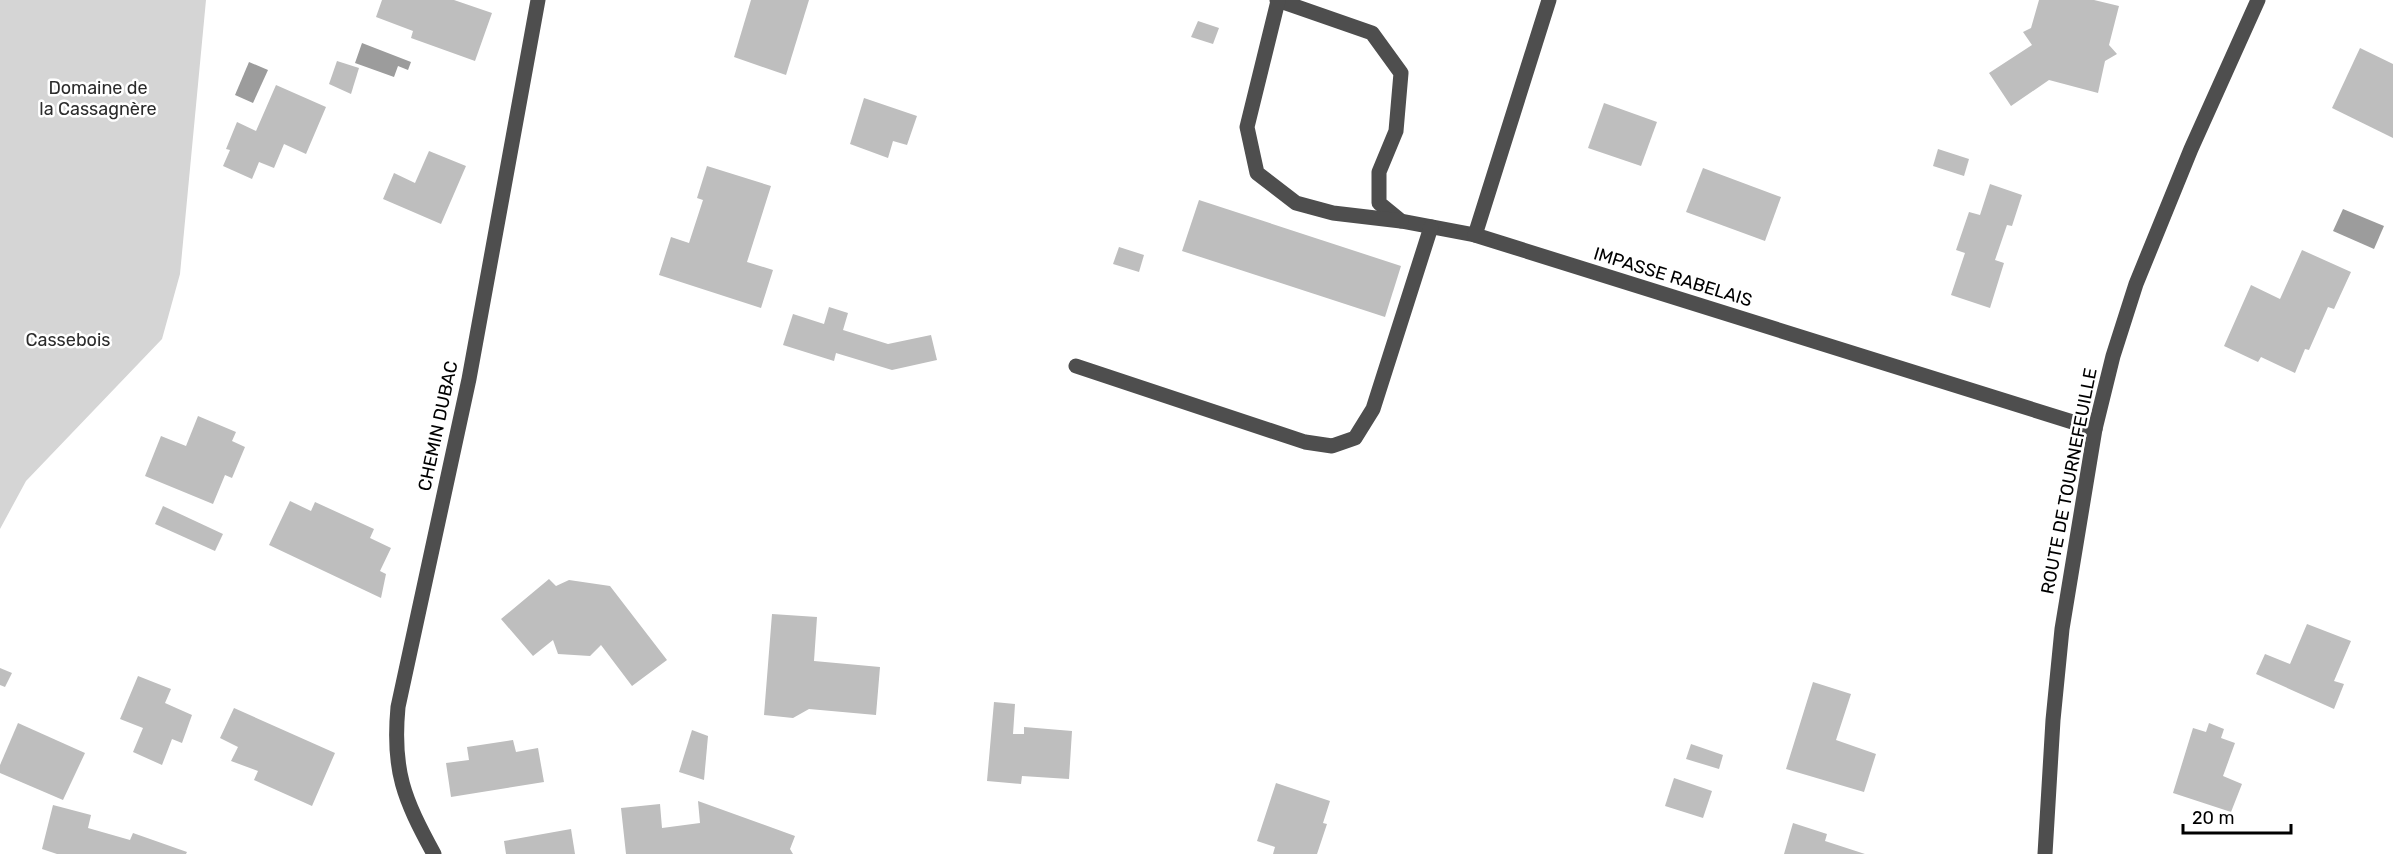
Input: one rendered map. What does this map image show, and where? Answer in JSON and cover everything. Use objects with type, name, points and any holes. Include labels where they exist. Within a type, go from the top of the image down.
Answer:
[{"type":"street","name":"CHEMIN DUBAC","points":[[434,854],[413,815],[402,788],[396,757],[398,707],[469,379],[538,0]]},
{"type":"street","points":[[1277,0],[1372,33],[1401,73],[1396,131],[1379,172],[1379,203],[1401,221]]},
{"type":"street","name":"IMPASSE RABELAIS","points":[[1277,0],[1247,127],[1257,173],[1296,203],[1333,213],[1401,221],[1475,236],[2095,429]]},
{"type":"street","points":[[1475,236],[1549,0]]},
{"type":"street","name":"ROUTE DE TOURNEFEUILLE","points":[[2045,854],[2053,720],[2062,629],[2095,429],[2113,356],[2136,284],[2191,149],[2258,0]]},
{"type":"street","points":[[1076,366],[1305,442],[1332,446],[1355,438],[1373,410],[1431,226]]},
{"type":"green space","name":"Domaine de la Cassagnère","points":[[0,0],[206,0],[180,274],[162,339],[26,481],[0,529]]},
{"type":"shaded area","points":[[362,43],[411,62],[408,70],[398,66],[394,77],[355,63]]},
{"type":"shaded area","points":[[249,62],[268,70],[253,103],[235,95]]},
{"type":"shaded area","points":[[2343,209],[2384,226],[2374,249],[2333,231]]},
{"type":"building","points":[[382,0],[454,0],[492,13],[475,61],[411,38],[413,31],[376,17]]},
{"type":"building","points":[[751,0],[809,0],[786,75],[734,57]]},
{"type":"building","points":[[2039,0],[2094,0],[2119,6],[2109,45],[2117,54],[2105,61],[2098,93],[2049,80],[2011,106],[1989,73],[2032,45],[2023,32],[2031,28]]},
{"type":"building","points":[[1198,21],[1219,28],[1213,44],[1191,37]]},
{"type":"building","points":[[2360,48],[2393,64],[2393,138],[2332,108]]},
{"type":"building","points":[[337,61],[359,68],[351,94],[329,84]]},
{"type":"building","points":[[276,85],[326,107],[306,154],[284,144],[274,168],[259,162],[252,179],[223,166],[230,150],[226,149],[237,122],[256,131]]},
{"type":"building","points":[[864,98],[917,116],[907,145],[893,141],[888,158],[850,144]]},
{"type":"building","points":[[1604,103],[1657,122],[1641,166],[1588,148]]},
{"type":"building","points":[[1938,149],[1969,159],[1964,176],[1933,166]]},
{"type":"building","points":[[429,151],[466,166],[441,224],[383,199],[394,173],[415,183]]},
{"type":"building","points":[[707,166],[771,186],[747,262],[773,270],[761,308],[659,275],[671,237],[689,243],[703,200],[697,198]]},
{"type":"building","points":[[1703,168],[1781,197],[1765,241],[1686,212]]},
{"type":"building","points":[[1990,184],[2022,195],[2012,226],[2007,225],[1995,260],[2004,263],[1990,308],[1951,295],[1965,253],[1956,250],[1969,212],[1980,215]]},
{"type":"building","points":[[1199,200],[1401,266],[1385,317],[1182,251]]},
{"type":"building","points":[[1119,247],[1144,255],[1139,272],[1113,264]]},
{"type":"building","points":[[2302,250],[2351,272],[2334,309],[2328,307],[2309,350],[2305,349],[2295,373],[2261,357],[2258,362],[2224,346],[2251,285],[2280,299]]},
{"type":"building","points":[[829,307],[848,313],[843,330],[888,344],[931,335],[937,360],[892,370],[836,353],[834,361],[783,345],[793,314],[824,324]]},
{"type":"building","points":[[198,416],[236,432],[232,441],[245,447],[232,478],[225,475],[213,504],[145,476],[161,436],[186,446]]},
{"type":"building","points":[[290,501],[311,511],[315,502],[374,529],[370,538],[391,548],[380,571],[386,574],[381,598],[269,545]]},
{"type":"building","points":[[163,506],[223,534],[215,551],[155,524]]},
{"type":"building","points":[[549,579],[556,586],[569,580],[610,586],[667,660],[632,686],[601,645],[590,656],[558,654],[553,640],[533,656],[501,619]]},
{"type":"building","points":[[772,614],[817,617],[814,661],[880,667],[876,715],[809,709],[793,718],[764,715]]},
{"type":"building","points":[[2307,624],[2351,641],[2334,681],[2344,684],[2334,709],[2256,674],[2265,654],[2290,664]]},
{"type":"building","points":[[0,668],[12,673],[5,687],[0,685]]},
{"type":"building","points":[[138,676],[171,689],[165,703],[192,715],[182,743],[172,739],[162,765],[133,752],[143,728],[120,719]]},
{"type":"building","points":[[1813,682],[1851,694],[1836,740],[1876,754],[1864,792],[1786,769]]},
{"type":"building","points":[[994,702],[1015,704],[1013,734],[1024,734],[1024,727],[1072,731],[1069,779],[1022,776],[1021,784],[987,781]]},
{"type":"building","points":[[234,708],[335,753],[312,806],[254,780],[258,771],[231,761],[238,747],[220,738]]},
{"type":"building","points":[[18,723],[85,753],[63,800],[0,773],[0,765]]},
{"type":"building","points":[[2209,723],[2224,729],[2221,738],[2235,743],[2223,776],[2242,784],[2231,812],[2173,793],[2193,728],[2206,732]]},
{"type":"building","points":[[692,730],[708,736],[704,780],[679,772]]},
{"type":"building","points":[[513,740],[516,752],[538,748],[544,782],[451,797],[446,763],[469,760],[467,747]]},
{"type":"building","points":[[1691,744],[1723,755],[1719,769],[1686,759]]},
{"type":"building","points":[[1674,778],[1712,791],[1703,818],[1665,806]]},
{"type":"building","points":[[1276,783],[1330,801],[1323,823],[1327,824],[1317,854],[1273,854],[1275,847],[1257,841]]},
{"type":"building","points":[[698,801],[795,836],[790,849],[793,854],[626,854],[621,808],[660,804],[662,828],[700,823]]},
{"type":"building","points":[[53,805],[91,815],[88,828],[130,840],[133,833],[187,852],[186,854],[57,854],[42,849]]},
{"type":"building","points":[[1793,823],[1827,834],[1825,841],[1865,854],[1784,854]]},
{"type":"building","points":[[571,829],[575,854],[506,854],[504,841]]},
{"type":"park label","name":"Cassebois","points":[[68,340]]}]
